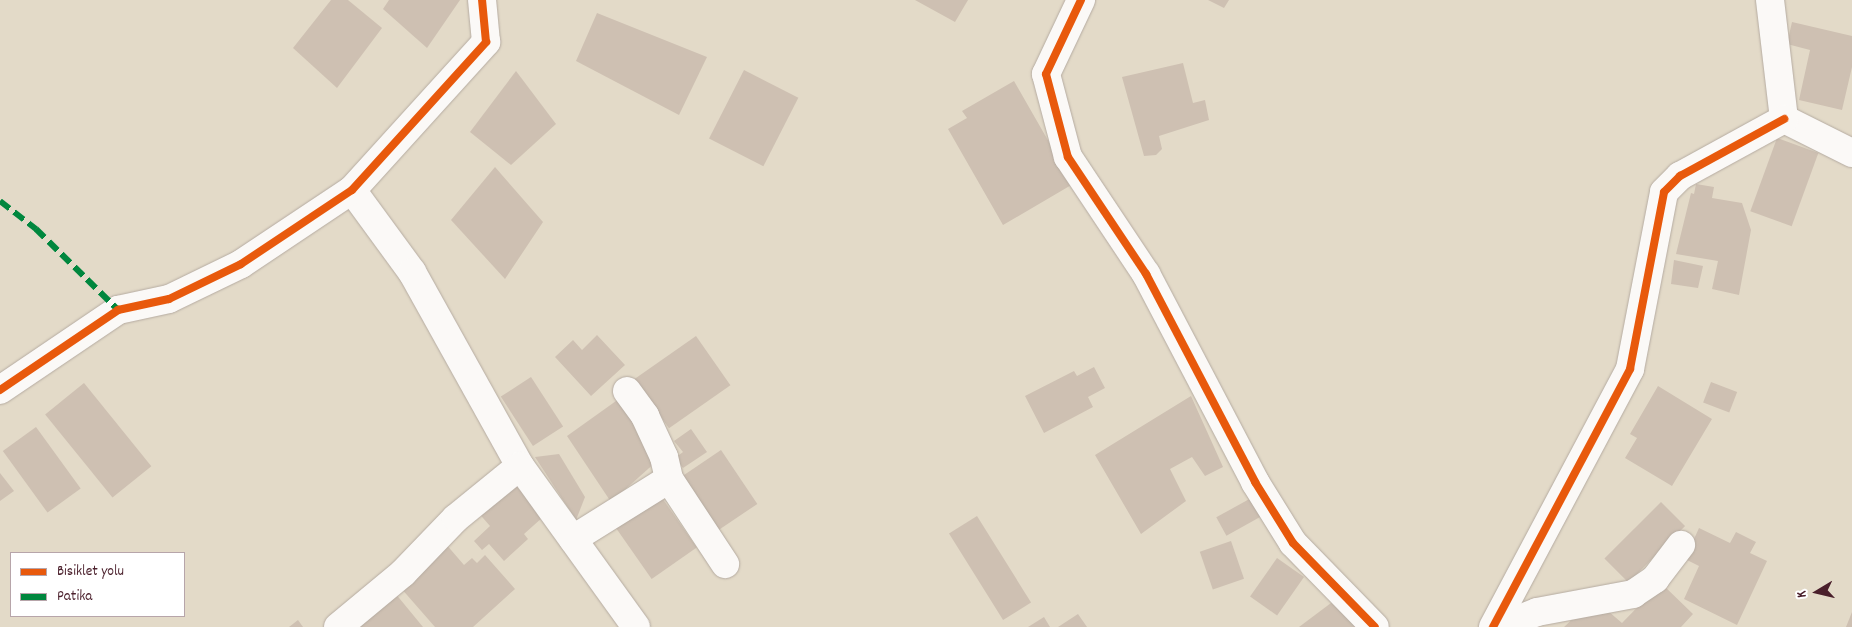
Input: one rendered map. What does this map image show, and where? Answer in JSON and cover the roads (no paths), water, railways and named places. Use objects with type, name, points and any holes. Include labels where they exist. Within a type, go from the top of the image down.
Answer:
[{"type":"street","points":[[0,390],[118,310],[169,300],[241,264],[352,190],[486,42],[482,0]]},
{"type":"street","points":[[1081,0],[1046,74],[1068,158],[1146,274],[1255,482],[1293,542],[1375,627]]},
{"type":"street","points":[[1770,0],[1784,119]]},
{"type":"street","points":[[1784,119],[1852,153]]},
{"type":"street","points":[[1493,627],[1630,369],[1664,192],[1680,176],[1784,119]]},
{"type":"street","points":[[352,190],[412,272],[520,466],[636,627]]},
{"type":"street","points":[[627,391],[645,416],[664,457],[669,479],[725,564]]},
{"type":"street","points":[[338,627],[403,573],[456,518],[520,466]]},
{"type":"street","points":[[574,540],[669,479]]},
{"type":"street","points":[[1499,627],[1537,612],[1634,594],[1655,578],[1682,545]]}]
